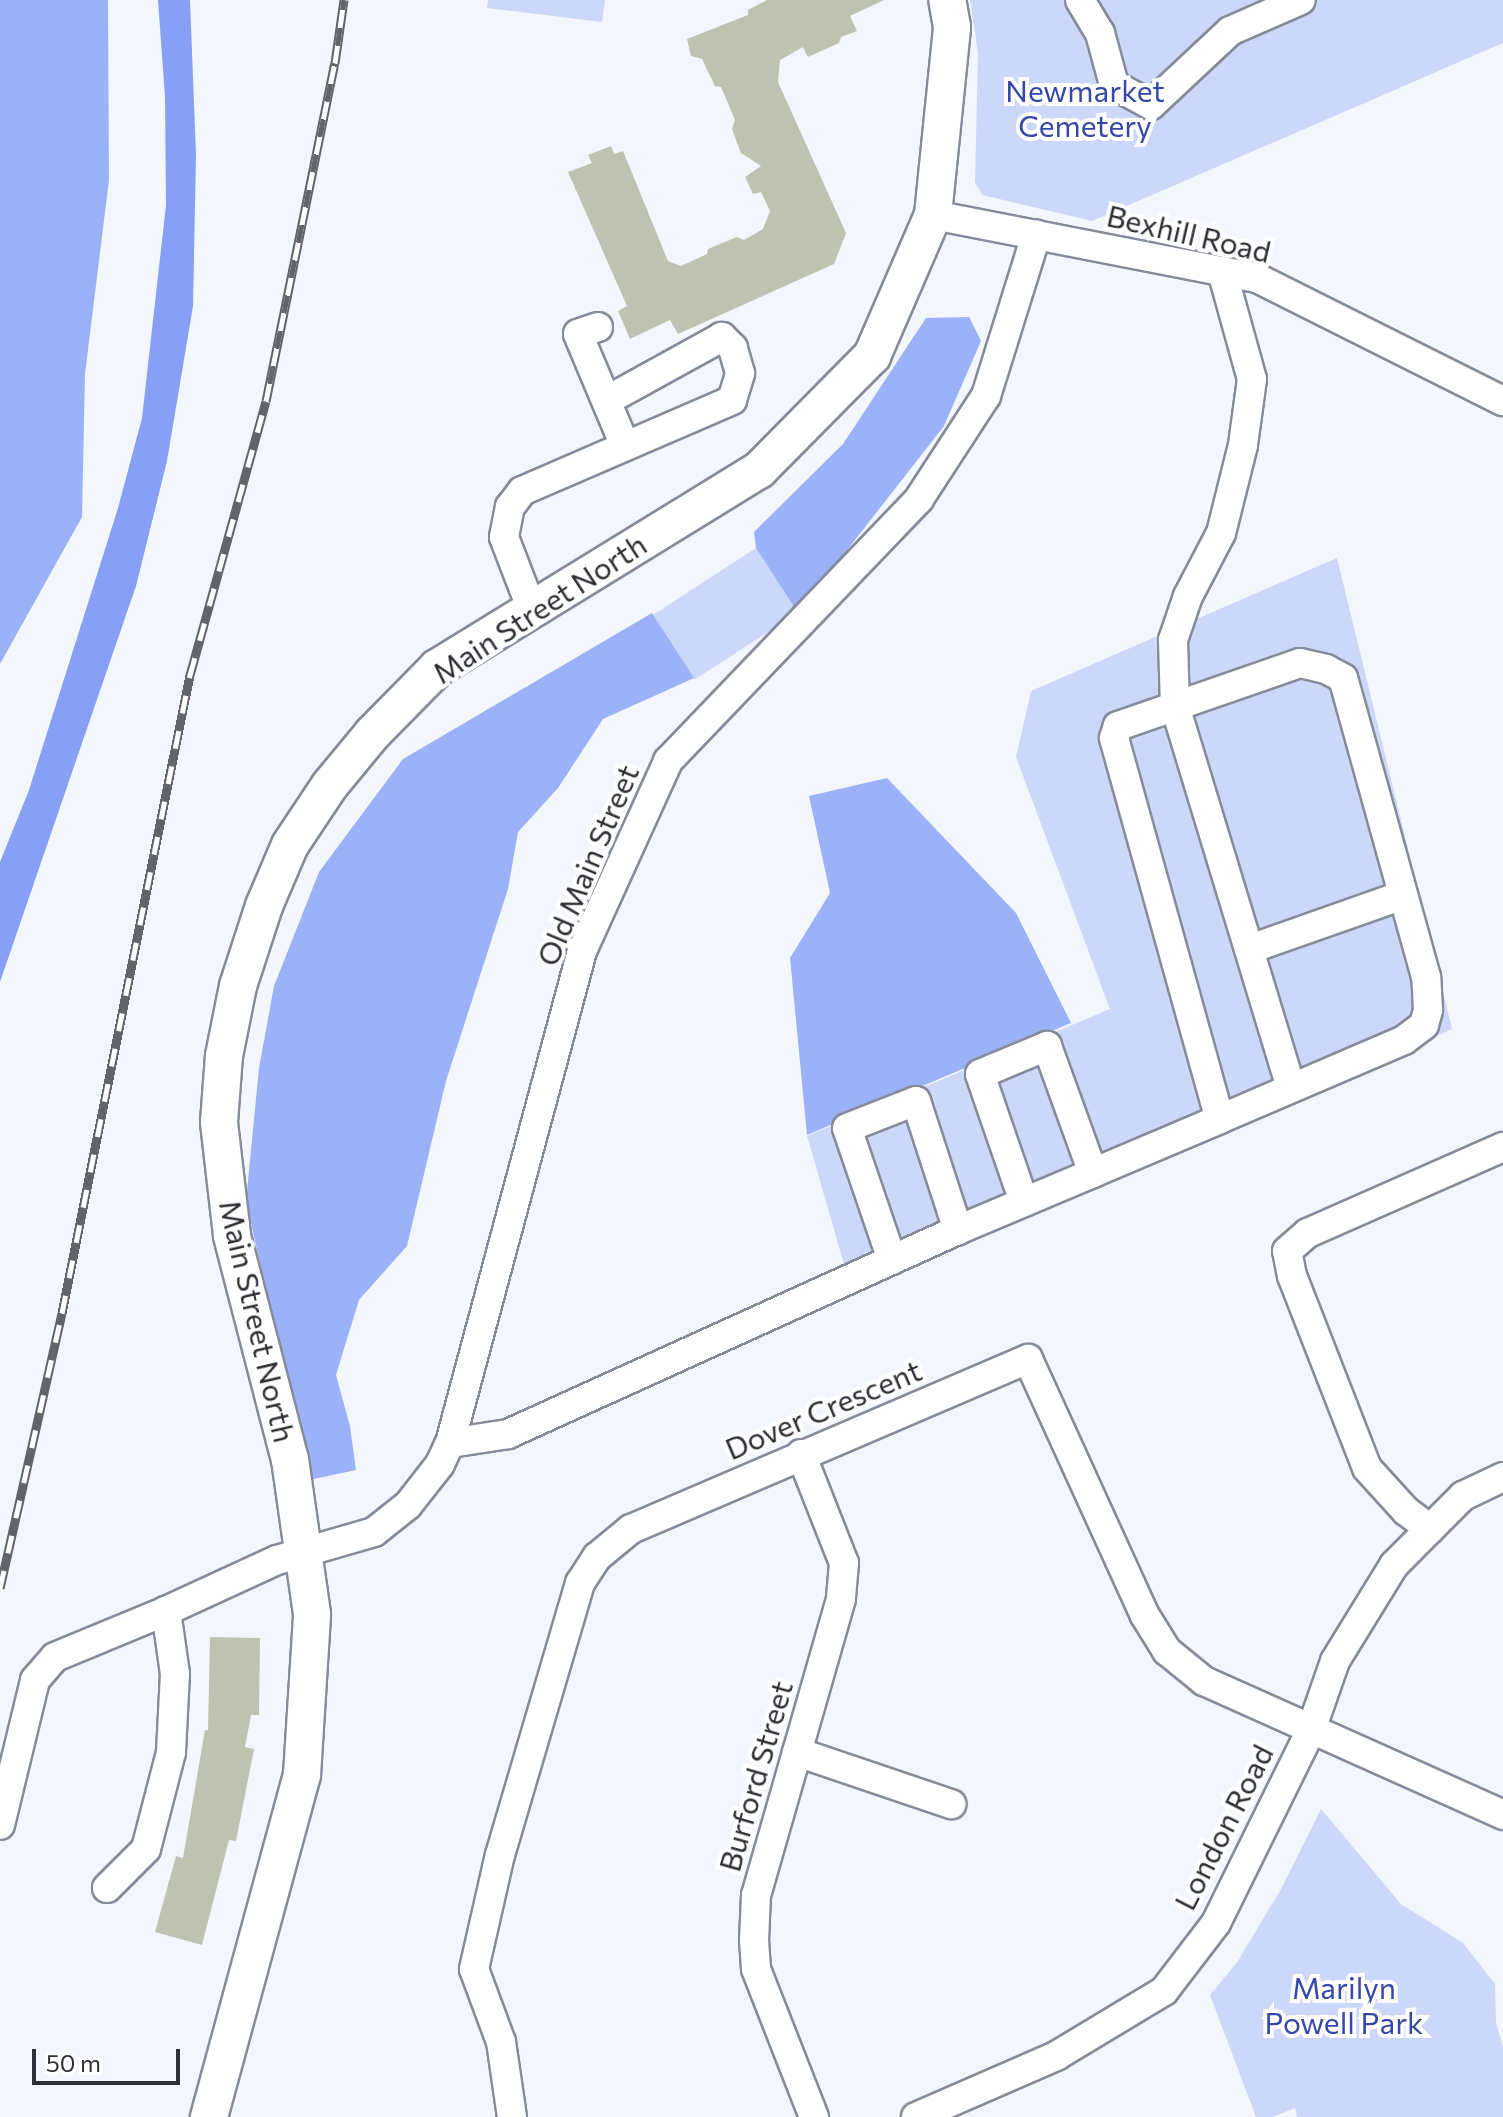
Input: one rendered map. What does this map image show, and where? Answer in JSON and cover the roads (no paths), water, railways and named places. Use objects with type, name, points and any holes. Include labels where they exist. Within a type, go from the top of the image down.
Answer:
[{"type":"main road","name":"Main Street North","points":[[209,2117],[302,1775],[312,1614],[290,1460],[232,1235],[219,1122],[224,1056],[238,986],[264,906],[290,845],[330,785],[373,733],[437,668],[759,470],[872,356],[933,215],[952,27],[947,0]]},
{"type":"street","points":[[1080,0],[1100,33],[1114,85],[1151,105],[1230,31],[1301,0]]},
{"type":"street","name":"Bexhill Road","points":[[933,215],[1257,278],[1503,401]]},
{"type":"street","name":"Old Main Street","points":[[0,1825],[35,1680],[55,1657],[277,1560],[374,1532],[408,1505],[440,1464],[450,1443],[582,951],[668,761],[919,499],[986,396],[1036,235]]},
{"type":"street","points":[[1222,271],[1252,379],[1243,445],[1221,533],[1188,596],[1173,640],[1175,706],[1291,1088]]},
{"type":"street","points":[[598,327],[578,334],[625,446]]},
{"type":"street","points":[[532,610],[504,537],[510,507],[522,491],[732,400],[740,373],[733,348],[722,337],[608,400]]},
{"type":"street","points":[[450,1443],[508,1434],[958,1230],[1220,1119],[1404,1040],[1424,1025],[1428,1010],[1426,977],[1343,678],[1326,669],[1300,663],[1118,726],[1114,738],[1220,1119]]},
{"type":"street","points":[[1250,949],[1403,895]]},
{"type":"street","points":[[1024,1202],[980,1074],[1047,1046],[1093,1173]]},
{"type":"street","points":[[892,1260],[847,1128],[916,1101],[958,1230]]},
{"type":"street","points":[[1430,1529],[1406,1511],[1367,1468],[1292,1276],[1287,1251],[1308,1233],[1503,1147]]},
{"type":"street","name":"Dover Crescent","points":[[512,2117],[501,2042],[465,1970],[580,1583],[597,1557],[631,1529],[1028,1359],[1144,1614],[1160,1642],[1183,1667],[1204,1681],[1311,1730]]},
{"type":"street","name":"Burford Street","points":[[801,1454],[844,1563],[841,1599],[756,1895],[754,1940],[756,1969],[814,2117]]},
{"type":"street","name":"London Road","points":[[916,2117],[1056,2056],[1164,1991],[1216,1923],[1311,1730],[1335,1661],[1394,1565],[1463,1496],[1503,1477]]},
{"type":"street","points":[[107,1888],[146,1849],[171,1752],[175,1674],[166,1611]]},
{"type":"street","points":[[1311,1730],[1503,1815]]},
{"type":"street","points":[[797,1752],[951,1804]]},
{"type":"railway","points":[[0,1588],[62,1313],[190,675],[266,401],[335,63],[344,0]]},
{"type":"park label","name":"Newmarket Cemetery","points":[[1085,107]]},
{"type":"park label","name":"Marilyn Powell Park","points":[[1344,2004]]}]
